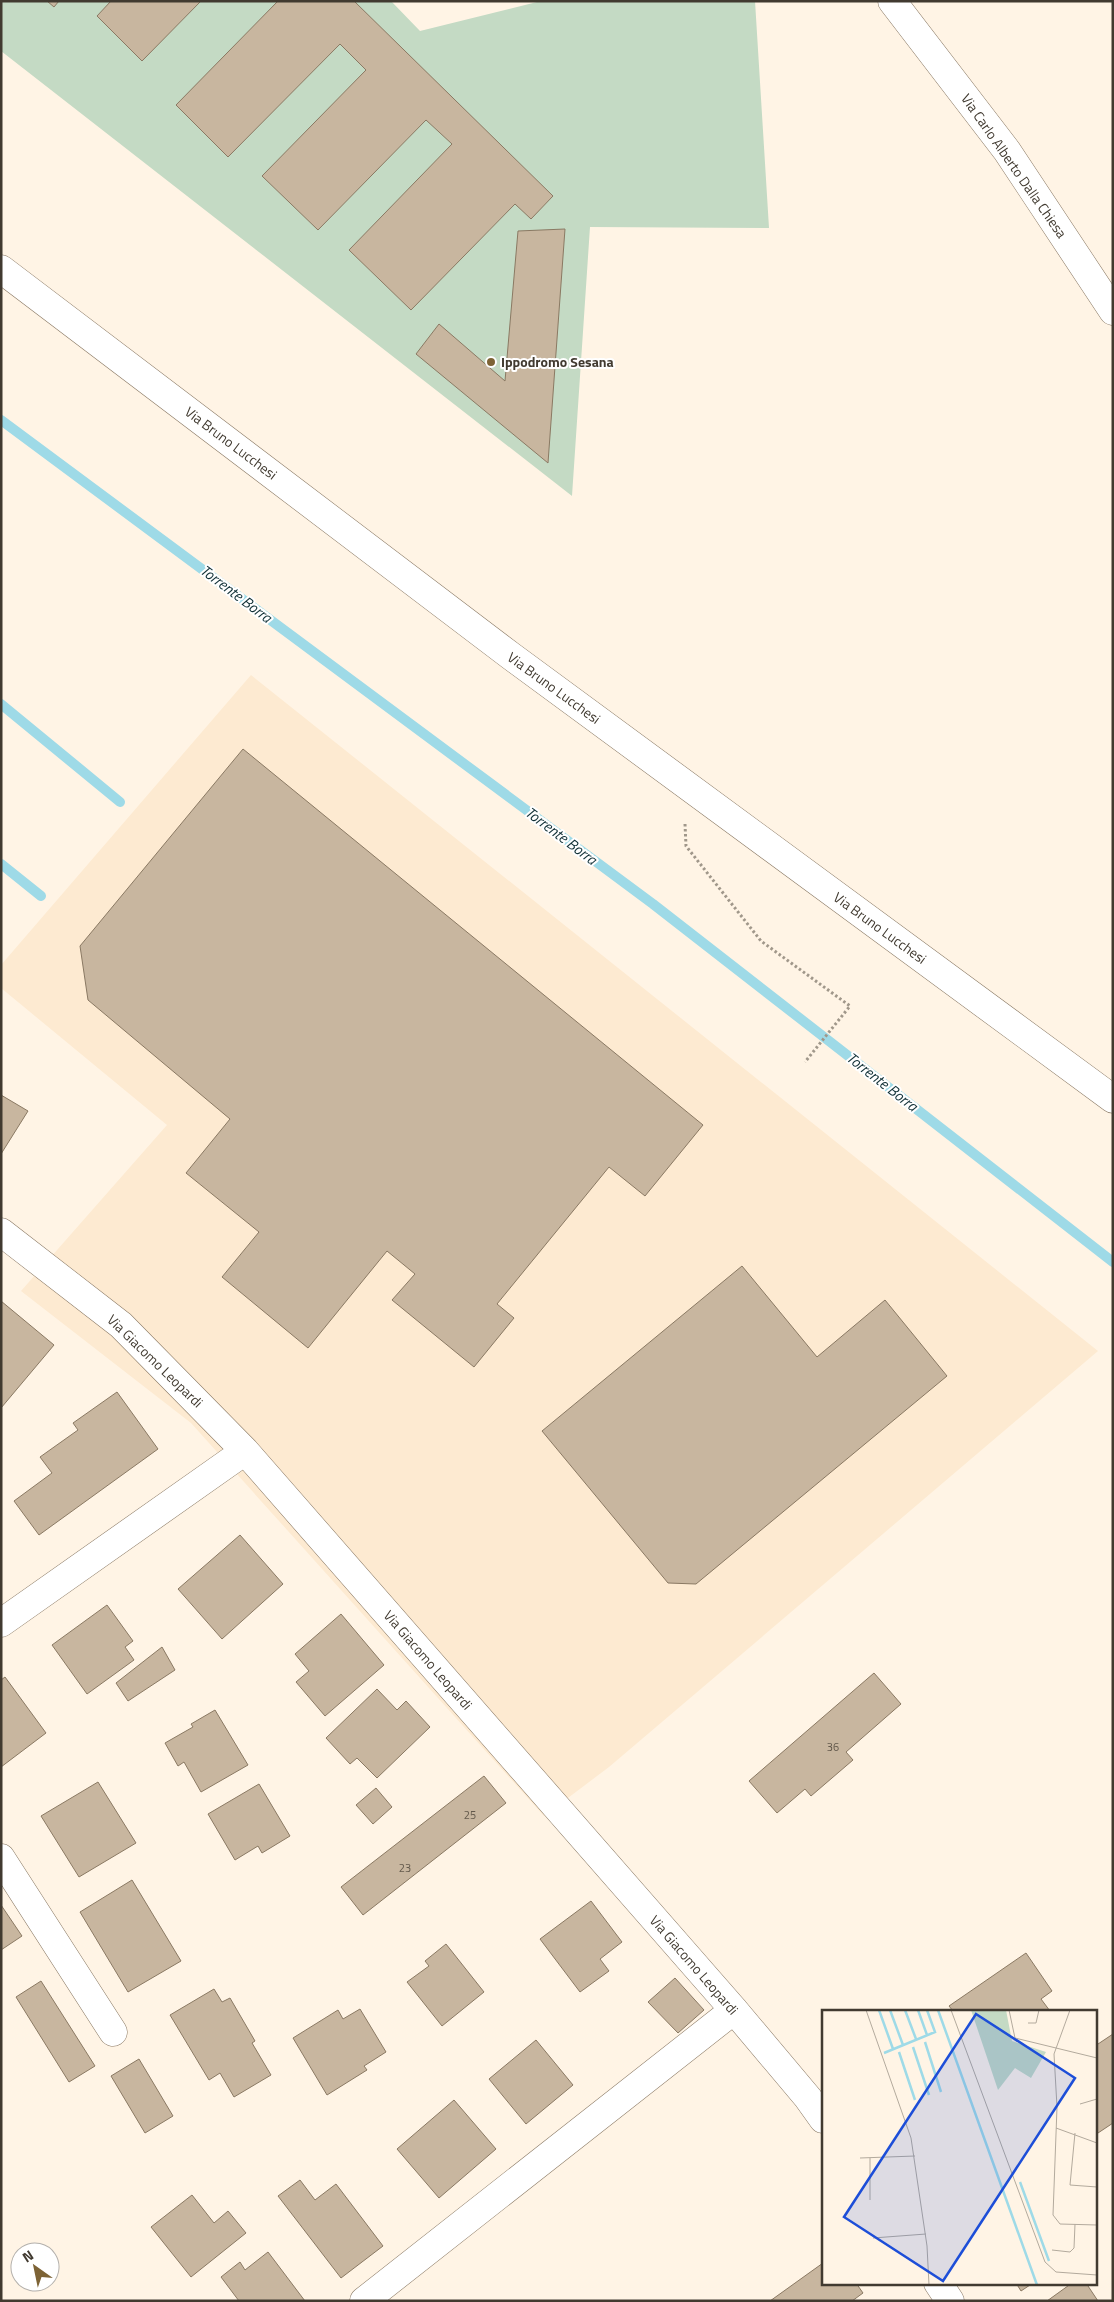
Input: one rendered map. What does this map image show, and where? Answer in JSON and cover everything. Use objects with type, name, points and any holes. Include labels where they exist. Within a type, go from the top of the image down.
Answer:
[{"type":"street","name":"Via Carlo Alberto Dalla Chiesa","points":[[892,1],[1007,151],[1113,310]]},
{"type":"street","name":"Via Bruno Lucchesi","points":[[1,269],[503,650],[1113,1099]]},
{"type":"street","name":"Via Giacomo Leopardi","points":[[1,1232],[121,1325],[245,1451],[734,2010],[808,2098],[822,2118]]},
{"type":"street","points":[[1,1623],[245,1451]]},
{"type":"street","points":[[1,1858],[113,2032]]},
{"type":"street","points":[[364,2301],[734,2010]]},
{"type":"street","points":[[939,2284],[950,2301]]},
{"type":"path","points":[[697,793],[685,823],[686,846],[761,941],[850,1006],[805,1062]]},
{"type":"shaded area","points":[[251,675],[1098,1351],[609,1767],[544,1816],[191,1423],[21,1291],[167,1125],[1,988],[1,965]]},
{"type":"green space","name":"Ippodromo Sesana","points":[[1,1],[391,1],[420,31],[541,1],[755,1],[769,228],[590,227],[572,496],[1,51]]},
{"type":"building","points":[[47,1],[59,1],[54,7]]},
{"type":"building","points":[[111,1],[201,1],[142,61],[97,16]]},
{"type":"building","points":[[278,1],[354,1],[553,196],[531,219],[515,204],[411,310],[349,250],[452,144],[426,120],[318,230],[262,176],[366,70],[340,44],[228,157],[176,105]]},
{"type":"building","points":[[565,229],[548,463],[416,354],[439,324],[505,381],[518,231]]},
{"type":"building","points":[[243,749],[703,1125],[645,1196],[609,1167],[497,1304],[514,1318],[474,1367],[392,1300],[415,1274],[387,1251],[308,1348],[222,1277],[259,1232],[186,1173],[230,1119],[88,1000],[80,946]]},
{"type":"building","points":[[1,1095],[28,1111],[1,1154]]},
{"type":"building","points":[[742,1266],[817,1357],[885,1300],[947,1376],[696,1584],[668,1583],[542,1431]]},
{"type":"building","points":[[1,1301],[54,1345],[1,1408]]},
{"type":"building","points":[[117,1392],[158,1449],[39,1535],[14,1501],[52,1473],[40,1457],[78,1430],[73,1423]]},
{"type":"building","points":[[240,1535],[283,1584],[222,1639],[178,1589]]},
{"type":"building","points":[[107,1605],[133,1641],[125,1647],[134,1660],[87,1694],[52,1645]]},
{"type":"building","points":[[341,1614],[384,1665],[325,1716],[296,1682],[309,1671],[295,1654]]},
{"type":"building","points":[[162,1647],[175,1670],[128,1701],[116,1683]]},
{"type":"building","points":[[874,1673],[901,1704],[846,1752],[853,1760],[811,1796],[805,1789],[777,1813],[749,1781]]},
{"type":"building","points":[[5,1677],[46,1733],[1,1767],[1,1680]]},
{"type":"building","points":[[377,1689],[397,1710],[406,1701],[430,1727],[377,1778],[357,1758],[350,1764],[326,1738]]},
{"type":"building","points":[[215,1710],[248,1765],[201,1792],[184,1762],[178,1766],[165,1743],[193,1727],[191,1724]]},
{"type":"building","points":[[484,1776],[506,1803],[363,1915],[341,1887]]},
{"type":"building","points":[[98,1782],[136,1843],[79,1877],[41,1816]]},
{"type":"building","points":[[259,1784],[290,1836],[262,1853],[258,1846],[235,1860],[208,1814]]},
{"type":"building","points":[[376,1788],[392,1807],[373,1824],[356,1805]]},
{"type":"building","points":[[132,1880],[181,1961],[128,1992],[80,1912]]},
{"type":"building","points":[[591,1901],[622,1942],[600,1959],[609,1971],[580,1992],[540,1939]]},
{"type":"building","points":[[1,1905],[22,1936],[1,1950]]},
{"type":"building","points":[[446,1944],[484,1992],[442,2026],[407,1982],[429,1966],[425,1961]]},
{"type":"building","points":[[1026,1953],[1052,1991],[1041,1999],[1049,2010],[952,2010],[949,2006]]},
{"type":"building","points":[[675,1978],[704,2010],[678,2033],[648,2002]]},
{"type":"building","points":[[41,1981],[95,2066],[69,2082],[16,1997]]},
{"type":"building","points":[[214,1989],[222,2002],[230,1998],[255,2041],[252,2043],[271,2075],[234,2097],[220,2073],[209,2080],[170,2015]]},
{"type":"building","points":[[360,2009],[386,2052],[364,2066],[367,2070],[327,2095],[293,2038],[338,2010],[343,2019]]},
{"type":"building","points":[[1113,2034],[1113,2123],[1096,2134],[1096,2045]]},
{"type":"building","points":[[536,2040],[573,2085],[526,2124],[489,2079]]},
{"type":"building","points":[[139,2059],[173,2116],[145,2133],[111,2076]]},
{"type":"building","points":[[454,2100],[496,2149],[439,2198],[397,2149]]},
{"type":"building","points":[[300,2180],[315,2200],[336,2184],[383,2246],[341,2278],[278,2196]]},
{"type":"building","points":[[192,2195],[214,2223],[228,2211],[246,2233],[191,2277],[151,2227]]},
{"type":"building","points":[[268,2252],[305,2301],[239,2301],[221,2277],[240,2262],[245,2270]]},
{"type":"building","points":[[822,2264],[822,2284],[857,2284],[863,2293],[852,2301],[770,2301]]},
{"type":"building","points":[[1017,2284],[1032,2284],[1021,2291]]},
{"type":"building","points":[[1071,2284],[1087,2284],[1098,2301],[1047,2301]]},
{"type":"waterway","name":"Torrente Borra","points":[[1,420],[653,904],[1113,1262]]},
{"type":"waterway","points":[[1,704],[120,802]]},
{"type":"waterway","points":[[1,864],[41,896]]},
{"type":"place","name":"Ippodromo Sesana","points":[[491,362]]}]
